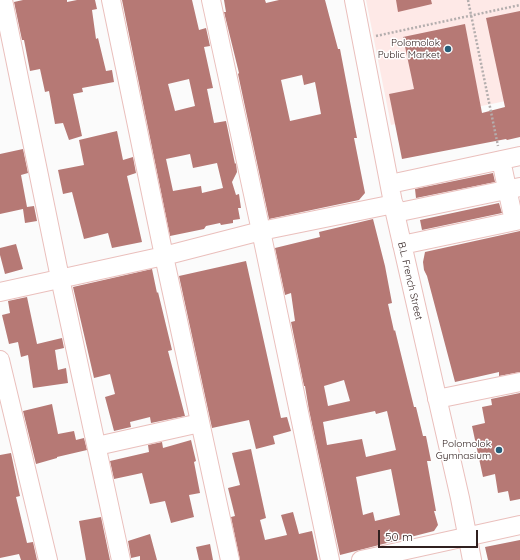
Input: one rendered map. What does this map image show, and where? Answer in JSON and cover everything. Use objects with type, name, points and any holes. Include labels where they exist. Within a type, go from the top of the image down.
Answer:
[{"type":"street","points":[[3,0],[60,278],[121,560]]},
{"type":"street","points":[[111,0],[164,256],[230,560]]},
{"type":"street","points":[[210,0],[262,231],[330,560]]},
{"type":"street","name":"B.L. French Street","points":[[354,0],[402,244],[460,498],[472,560]]},
{"type":"street","points":[[390,184],[520,156]]},
{"type":"street","points":[[402,244],[517,220],[513,188],[501,160]]},
{"type":"street","points":[[0,292],[164,256],[262,231],[513,188]]},
{"type":"street","points":[[0,360],[48,560]]},
{"type":"street","points":[[437,399],[520,382]]},
{"type":"street","points":[[97,446],[200,423]]},
{"type":"street","points":[[361,560],[520,525]]},
{"type":"path","points":[[468,0],[501,160]]},
{"type":"path","points":[[370,37],[520,5]]},
{"type":"shaded area","name":"Polomolok Public Market","points":[[366,0],[520,0],[520,98],[391,125]]},
{"type":"building","points":[[23,0],[67,0],[67,2],[77,0],[95,0],[97,9],[92,10],[96,39],[98,38],[106,71],[112,70],[114,82],[82,88],[83,92],[73,94],[82,136],[69,140],[63,123],[55,124],[49,91],[45,92],[40,69],[30,71],[14,2]]},
{"type":"building","points":[[122,0],[192,0],[199,30],[206,28],[210,46],[204,47],[213,88],[207,89],[214,123],[226,121],[235,164],[236,163],[237,172],[232,182],[236,195],[239,194],[241,208],[238,208],[240,219],[233,220],[233,223],[221,225],[220,223],[206,226],[204,229],[170,236]],"holes":[[[189,79],[195,106],[175,111],[168,84]],[[190,154],[193,168],[217,163],[223,188],[202,193],[201,186],[173,191],[166,159]]]},
{"type":"building","points":[[224,0],[265,0],[266,3],[279,0],[325,0],[338,49],[340,49],[357,138],[354,138],[365,193],[359,200],[269,219],[239,73],[224,12],[226,12]],"holes":[[[302,75],[304,85],[315,82],[321,114],[290,121],[281,80]]]},
{"type":"building","points":[[396,0],[431,0],[432,4],[398,12]]},
{"type":"building","points":[[520,11],[520,137],[402,159],[389,94],[414,89],[403,37],[465,24],[482,113],[505,107],[486,18]]},
{"type":"building","points":[[117,131],[123,160],[133,157],[136,173],[127,176],[142,242],[112,248],[108,233],[84,239],[72,192],[63,194],[58,170],[84,165],[79,140]]},
{"type":"building","points":[[23,149],[28,173],[21,175],[27,207],[34,206],[37,221],[25,223],[23,209],[0,214],[0,154]]},
{"type":"building","points":[[493,173],[495,182],[416,198],[415,189]]},
{"type":"building","points":[[499,203],[502,213],[422,230],[420,220]]},
{"type":"building","points":[[373,219],[385,266],[392,303],[388,304],[394,331],[395,330],[414,407],[416,407],[423,436],[426,436],[431,461],[427,461],[436,511],[434,511],[438,525],[434,531],[340,555],[291,322],[295,321],[291,293],[285,295],[275,248],[320,237],[319,232]],"holes":[[[344,380],[350,401],[328,406],[324,386]],[[375,411],[376,414],[387,411],[396,450],[366,457],[362,439],[327,445],[323,422]],[[391,469],[400,515],[375,521],[373,512],[363,515],[356,477]]]},
{"type":"building","points":[[520,231],[520,372],[499,376],[499,372],[455,382],[427,276],[424,270],[423,262],[425,252]]},
{"type":"building","points":[[16,244],[23,269],[5,274],[0,255],[0,248]]},
{"type":"building","points":[[246,261],[281,418],[287,417],[291,431],[273,436],[275,444],[256,449],[249,420],[212,428],[179,276]]},
{"type":"building","points":[[152,269],[172,350],[168,351],[185,416],[151,423],[150,417],[130,422],[131,427],[114,431],[105,397],[115,394],[110,374],[94,378],[73,287]]},
{"type":"building","points":[[27,297],[37,344],[62,338],[64,348],[55,350],[58,370],[66,368],[68,383],[33,388],[28,355],[21,357],[18,342],[9,344],[2,315],[10,313],[8,301]]},
{"type":"building","name":"Polomolok Gymnasium","points":[[520,393],[520,499],[510,501],[508,491],[498,493],[495,474],[483,477],[472,426],[485,423],[482,407],[492,405],[491,399]]},
{"type":"building","points":[[52,404],[58,434],[74,431],[76,440],[84,438],[87,450],[36,464],[23,411]]},
{"type":"building","points":[[191,440],[196,461],[194,462],[200,493],[189,495],[194,517],[171,523],[165,501],[150,504],[142,473],[114,479],[110,461],[149,452],[148,445],[162,442],[163,448]]},
{"type":"building","points":[[251,449],[266,518],[260,520],[265,540],[287,535],[281,515],[293,512],[299,534],[312,531],[318,560],[240,560],[231,517],[235,516],[228,488],[240,485],[232,453]]},
{"type":"building","points":[[11,453],[20,496],[16,497],[27,543],[33,542],[37,560],[21,560],[19,554],[0,558],[0,455]]},
{"type":"building","points":[[101,517],[110,560],[86,560],[79,521]]},
{"type":"building","points":[[150,534],[157,560],[140,560],[140,556],[131,558],[128,541]]},
{"type":"building","points":[[520,540],[520,560],[488,560],[485,547]]},
{"type":"building","points":[[210,544],[213,560],[199,560],[196,547]]},
{"type":"place","name":"Polomolok Public Market","points":[[448,49]]},
{"type":"place","name":"Polomolok Gymnasium","points":[[499,450]]}]
